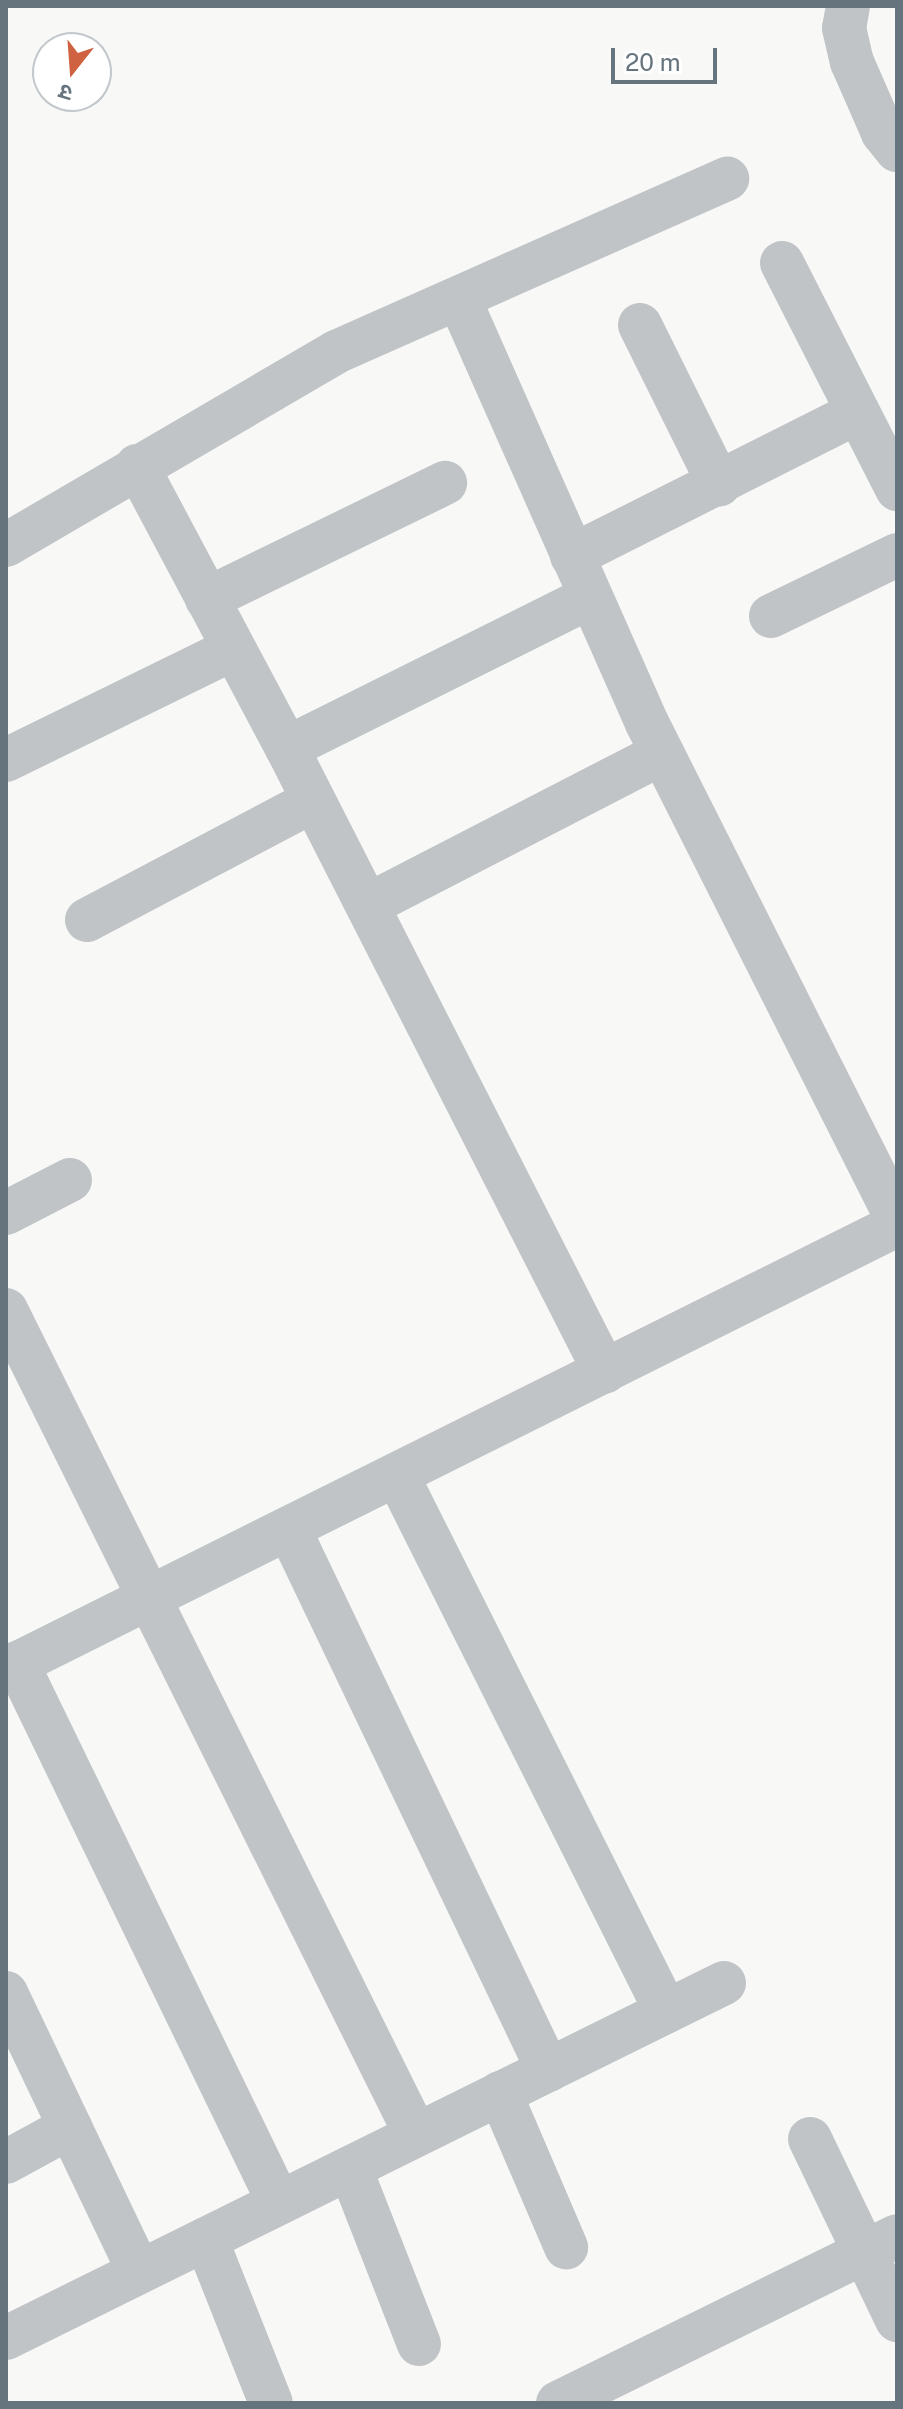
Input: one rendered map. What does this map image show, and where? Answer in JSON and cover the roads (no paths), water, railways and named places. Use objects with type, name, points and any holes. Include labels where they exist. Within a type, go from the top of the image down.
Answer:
[{"type":"street","points":[[848,6],[844,28],[852,62],[883,133],[897,150]]},
{"type":"street","points":[[6,545],[336,352],[460,301],[727,179]]},
{"type":"street","points":[[782,263],[897,489]]},
{"type":"street","points":[[279,2203],[12,1666],[605,1372],[897,1222],[662,753],[460,301]]},
{"type":"street","points":[[640,325],[719,484]]},
{"type":"street","points":[[572,556],[858,412]]},
{"type":"street","points":[[137,466],[287,748],[605,1372]]},
{"type":"street","points":[[207,599],[445,483]]},
{"type":"street","points":[[771,616],[897,555]]},
{"type":"street","points":[[287,748],[590,597]]},
{"type":"street","points":[[6,760],[233,649]]},
{"type":"street","points":[[368,905],[662,753]]},
{"type":"street","points":[[87,920],[313,801]]},
{"type":"street","points":[[6,1213],[70,1180]]},
{"type":"street","points":[[6,1310],[416,2135]]},
{"type":"street","points":[[397,1475],[666,2011]]},
{"type":"street","points":[[289,1529],[548,2070]]},
{"type":"street","points":[[6,2338],[724,1983]]},
{"type":"street","points":[[6,1993],[139,2272]]},
{"type":"street","points":[[500,2093],[566,2247]]},
{"type":"street","points":[[6,2162],[70,2127]]},
{"type":"street","points":[[810,2139],[882,2244],[897,2320]]},
{"type":"street","points":[[350,2168],[419,2344]]},
{"type":"street","points":[[206,2239],[271,2403]]},
{"type":"street","points":[[558,2403],[882,2244]]}]
